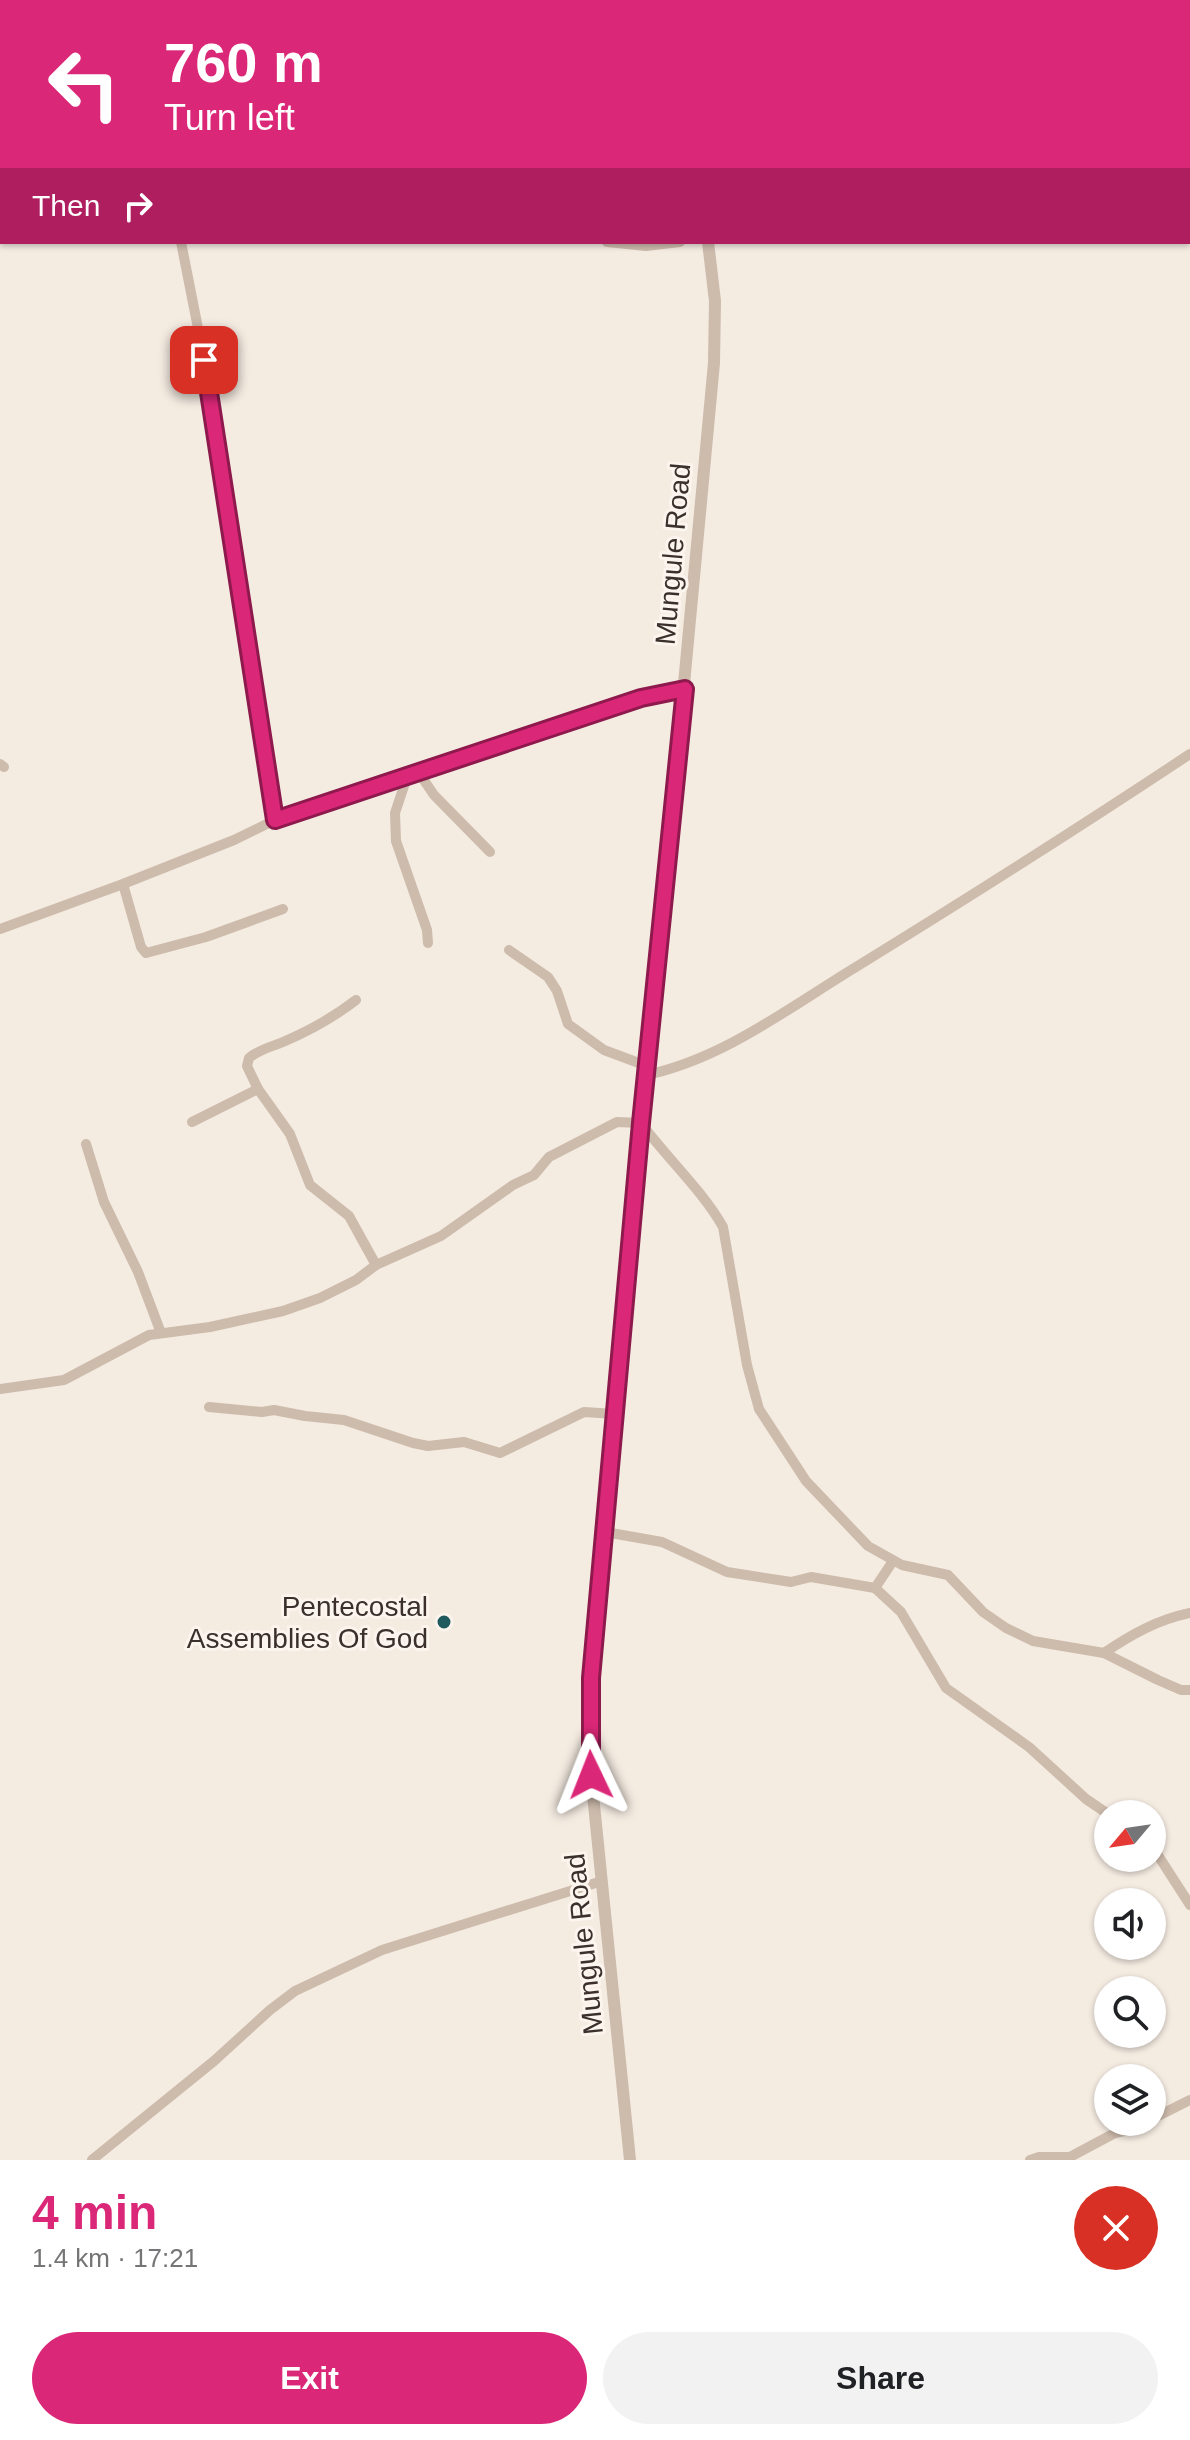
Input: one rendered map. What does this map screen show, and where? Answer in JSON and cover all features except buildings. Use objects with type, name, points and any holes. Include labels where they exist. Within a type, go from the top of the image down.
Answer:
[{"type":"street","points":[[181,244],[210,389],[275,820]]},
{"type":"street","points":[[626,244],[663,244]]},
{"type":"street","name":"Mungule Road","points":[[630,2160],[593,1804],[589,1726],[641,1123],[714,363],[715,301],[708,244]]},
{"type":"street","points":[[0,929],[123,884],[234,840],[275,820],[641,698],[685,689]]},
{"type":"street","points":[[509,950],[548,977],[557,991],[568,1024],[604,1050],[646,1071],[673,1069],[723,1048],[951,908],[1190,754]]},
{"type":"street","points":[[419,773],[434,795],[490,852]]},
{"type":"street","points":[[407,777],[395,813],[396,841],[427,930],[428,943]]},
{"type":"street","points":[[123,884],[141,947],[146,953],[206,937],[283,909]]},
{"type":"street","points":[[356,1000],[336,1016],[284,1042],[258,1050],[249,1058],[247,1066],[258,1089],[290,1134],[310,1185],[349,1216],[359,1229],[376,1265]]},
{"type":"street","points":[[192,1122],[258,1089]]},
{"type":"street","points":[[0,1389],[64,1380],[149,1335],[210,1327],[283,1311],[320,1298],[356,1280],[376,1265],[441,1236],[513,1185],[534,1175],[549,1157],[617,1122],[641,1123],[672,1164],[714,1210],[723,1227],[747,1365],[759,1409],[806,1481],[868,1546],[902,1565],[948,1575],[983,1612],[1033,1641],[1104,1653],[1158,1680],[1190,1690]]},
{"type":"street","points":[[86,1144],[104,1202],[138,1272],[161,1333]]},
{"type":"street","points":[[209,1407],[262,1412],[274,1410],[344,1420],[413,1443],[428,1446],[464,1442],[500,1453],[584,1412],[615,1414]]},
{"type":"street","points":[[605,1532],[662,1542],[727,1572],[791,1582],[811,1577],[875,1588],[901,1612],[946,1688],[1029,1747],[1094,1806]]},
{"type":"street","points":[[875,1588],[893,1561]]},
{"type":"street","points":[[1104,1653],[1135,1632],[1165,1619],[1190,1613]]},
{"type":"street","points":[[1166,1868],[1190,1905]]},
{"type":"street","points":[[92,2160],[295,1991],[382,1950],[602,1881]]},
{"type":"street","points":[[1166,2112],[1190,2100]]},
{"type":"street","points":[[1030,2160],[1070,2157],[1109,2136]]},
{"type":"place","name":"Pentecostal Assemblies Of God","points":[[444,1622]]},
{"type":"route","points":[[204,360],[275,820],[641,698],[685,689],[641,1123],[591,1678],[591,1775]]}]
